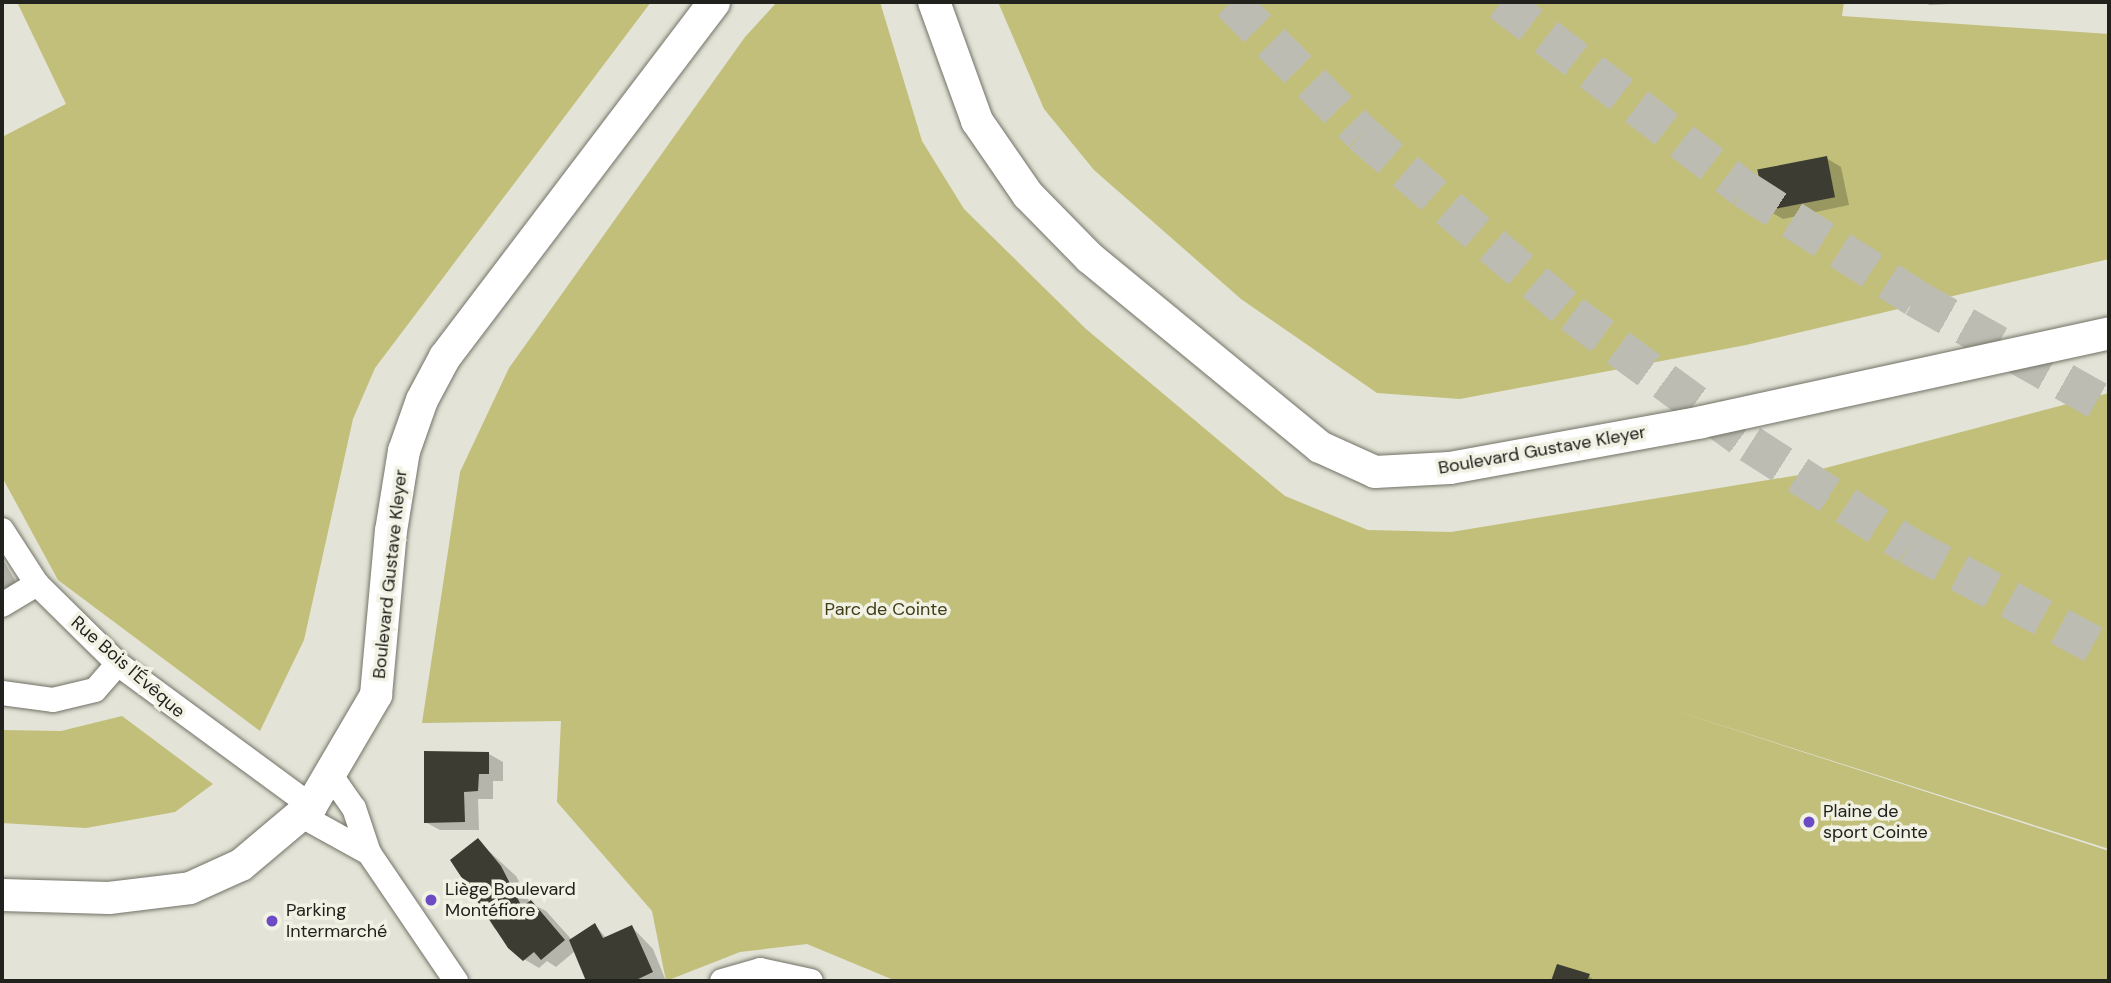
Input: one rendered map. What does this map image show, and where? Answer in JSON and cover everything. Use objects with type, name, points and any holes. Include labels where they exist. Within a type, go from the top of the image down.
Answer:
[{"type":"street","name":"Boulevard Gustave Kleyer","points":[[2,895],[109,898],[190,888],[241,865],[307,811],[332,777],[376,695],[391,531],[404,451],[422,400],[445,357],[714,2]]},
{"type":"street","name":"Boulevard Gustave Kleyer","points":[[934,2],[976,121],[1028,195],[1090,258],[1320,447],[1376,472],[1450,468],[1702,422],[2109,332]]},
{"type":"street","name":"Rue Bois l'Évêque","points":[[2,530],[37,584],[118,664],[307,811],[369,853]]},
{"type":"street","points":[[2,606],[37,584]]},
{"type":"street","points":[[2,694],[53,700],[95,690],[118,664]]},
{"type":"street","points":[[332,777],[354,808],[369,853],[456,981]]},
{"type":"street","points":[[722,981],[760,971],[811,981]]},
{"type":"green space","points":[[17,2],[651,2],[375,368],[353,419],[304,640],[260,731],[58,580],[2,477],[2,137],[66,104]]},
{"type":"green space","name":"Parc de Cointe","points":[[777,2],[880,2],[922,141],[964,209],[1086,329],[1285,496],[1368,530],[1451,532],[1799,475],[2109,393],[2109,849],[1667,708],[2109,851],[2109,981],[896,981],[807,944],[740,952],[666,981],[652,911],[557,802],[561,721],[422,723],[460,472],[509,368],[745,37]]},
{"type":"green space","points":[[998,2],[1844,2],[1842,16],[2109,34],[2109,259],[1746,345],[1460,399],[1377,393],[1241,299],[1094,170],[1044,109]]},
{"type":"green space","points":[[122,716],[213,784],[175,812],[86,828],[2,823],[2,730],[61,731]]},
{"type":"building","points":[[1827,156],[1835,197],[1765,211],[1757,170]]},
{"type":"building","points":[[424,751],[489,752],[489,774],[479,774],[478,791],[464,792],[465,822],[424,823]]},
{"type":"building","points":[[478,838],[501,866],[522,907],[531,900],[565,940],[541,960],[534,952],[523,961],[508,948],[450,860]]},
{"type":"building","points":[[595,923],[603,938],[632,925],[653,972],[634,981],[586,981],[569,940]]},
{"type":"building","points":[[1557,964],[1590,974],[1587,981],[1551,981]]},
{"type":"tunnel","points":[[1231,2],[1362,134],[1572,314],[1750,444],[1909,546],[2109,653]]},
{"type":"tunnel","points":[[1501,2],[1744,189],[1915,298],[2109,407]]},
{"type":"place","name":"Plaine de sport Cointe","points":[[1809,822]]},
{"type":"place","name":"Liège Boulevard Montéfiore","points":[[431,900]]},
{"type":"place","name":"Parking Intermarché","points":[[272,921]]}]
